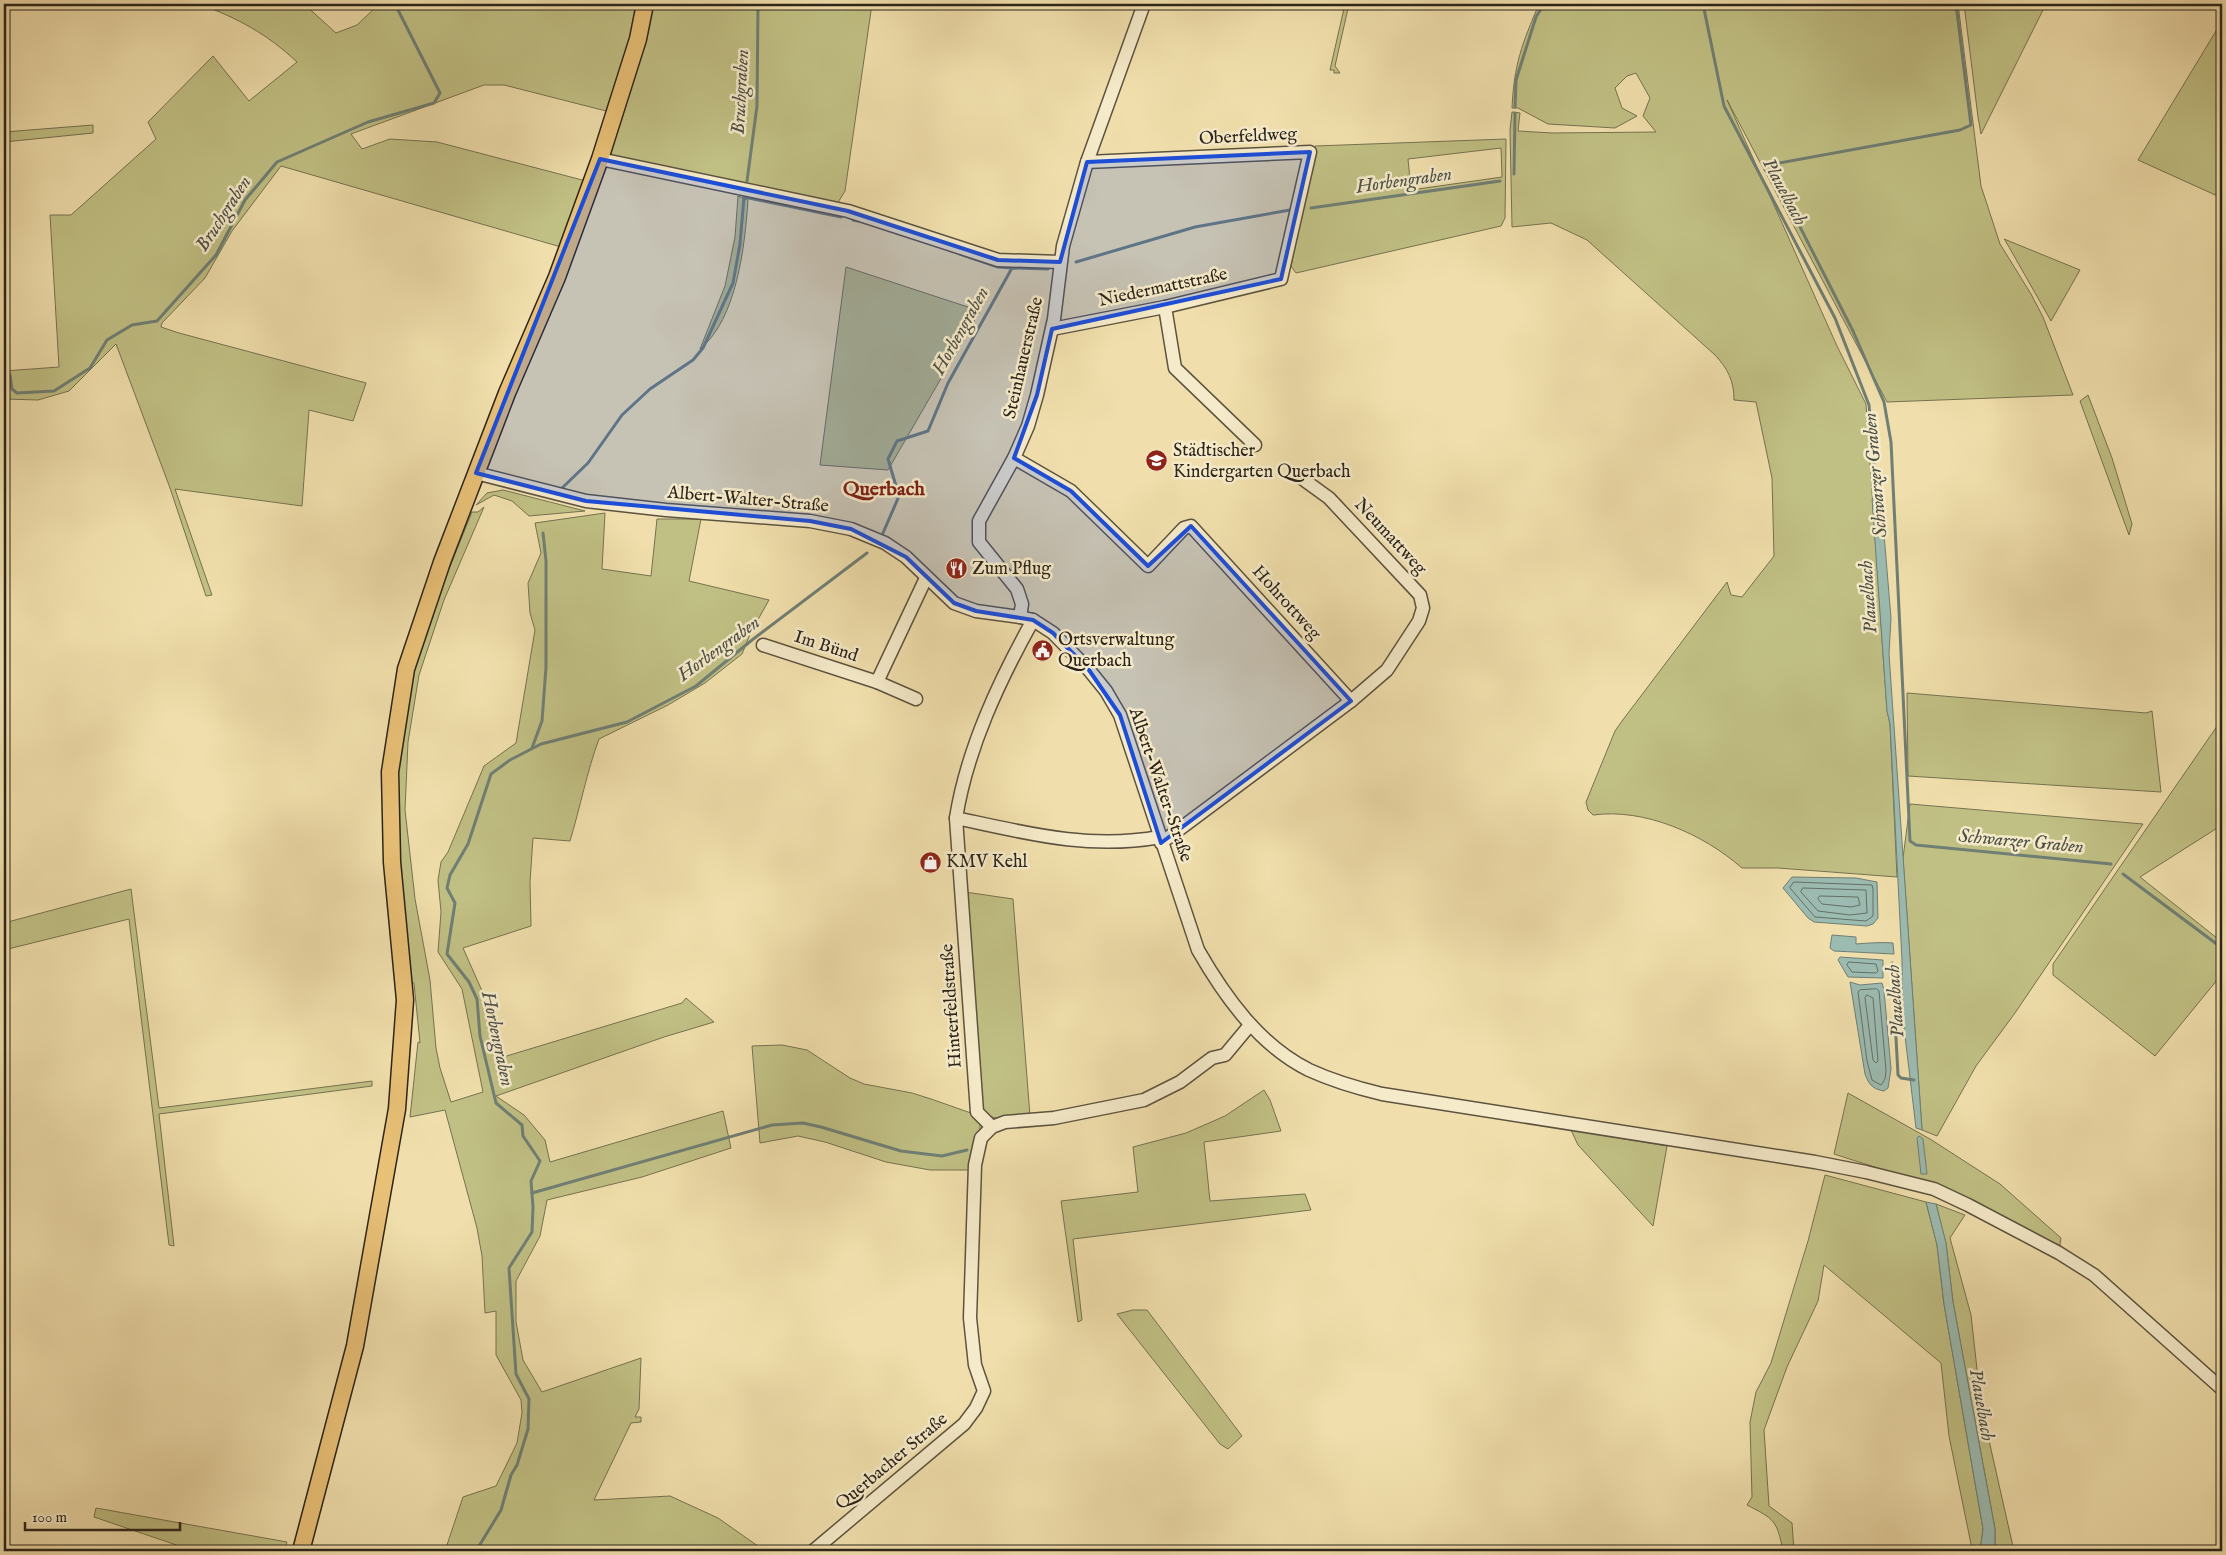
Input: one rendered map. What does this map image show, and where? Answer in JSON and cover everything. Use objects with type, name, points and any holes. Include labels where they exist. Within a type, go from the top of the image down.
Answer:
[{"type":"main road","points":[[302,1551],[355,1346],[397,1109],[405,1000],[390,814],[390,772],[406,669],[421,620],[476,473],[557,277],[600,159],[638,39],[645,4]]},
{"type":"street","name":"Steinhauerstraße","points":[[1020,617],[1022,604],[1017,589],[979,542],[979,521],[1014,458],[1028,426],[1038,395],[1052,329],[1060,262],[1087,162],[1144,4]]},
{"type":"street","name":"Oberfeldweg","points":[[1087,162],[1310,152],[1281,279]]},
{"type":"street","points":[[600,159],[848,211],[998,260],[1060,262]]},
{"type":"street","name":"Niedermattstraße","points":[[1052,329],[1165,307],[1281,279]]},
{"type":"street","points":[[1165,307],[1175,368],[1255,445]]},
{"type":"street","name":"Hohrottweg","points":[[1014,458],[1071,491],[1148,566],[1184,528],[1191,526],[1351,701]]},
{"type":"street","name":"Albert-Walter-Straße","points":[[476,473],[594,502],[666,510],[810,521],[851,529],[885,543],[906,557],[954,603],[976,611],[1033,620],[1053,632],[1106,691],[1120,715],[1198,950],[1217,982],[1250,1025],[1286,1055],[1307,1069],[1346,1085],[1382,1094],[1815,1162],[1866,1172],[1934,1190],[2011,1227],[2094,1275],[2222,1389]]},
{"type":"street","name":"Neumattweg","points":[[1300,477],[1330,498],[1420,596],[1422,608],[1419,622],[1387,670],[1351,701]]},
{"type":"street","points":[[878,682],[926,578]]},
{"type":"street","name":"Hinterfeldstraße","points":[[992,1127],[978,1112],[956,818],[960,793],[987,717],[1011,662],[1033,620]]},
{"type":"street","name":"Im Bünd","points":[[763,645],[878,682],[916,698]]},
{"type":"street","points":[[956,818],[1056,838],[1099,843],[1160,840],[1351,701]]},
{"type":"street","points":[[992,1127],[1005,1122],[1054,1118],[1144,1100],[1180,1082],[1212,1058],[1225,1055],[1250,1025]]},
{"type":"street","name":"Querbacher Straße","points":[[813,1551],[964,1424],[976,1408],[984,1391],[975,1365],[970,1318],[975,1165],[981,1138],[992,1127]]},
{"type":"highlighted area","points":[[1310,152],[1281,279],[1052,329],[1037,395],[1014,458],[1071,491],[1148,566],[1191,526],[1351,701],[1161,843],[1120,715],[1089,670],[1053,633],[1033,620],[976,611],[954,603],[906,557],[851,529],[810,521],[586,501],[476,473],[600,159],[848,211],[998,260],[1060,262],[1087,162]]},
{"type":"shaded area","points":[[199,4],[304,4],[336,33],[357,25],[379,4],[640,4],[610,112],[504,85],[484,85],[351,134],[362,149],[390,139],[437,142],[586,181],[561,247],[281,166],[232,231],[205,278],[162,323],[161,327],[179,333],[366,383],[353,421],[309,410],[302,506],[175,489],[212,595],[206,596],[170,488],[116,344],[69,391],[38,400],[4,399],[4,371],[59,367],[50,215],[71,215],[156,139],[148,122],[213,56],[249,101],[297,62],[263,35],[227,15]]},
{"type":"shaded area","points":[[650,4],[872,4],[845,191],[837,204],[613,156],[609,151]]},
{"type":"shaded area","points":[[1345,4],[1349,4],[1335,66],[1340,73],[1334,73],[1334,70],[1330,70]]},
{"type":"shaded area","points":[[1539,4],[1958,4],[1981,186],[2000,244],[2043,317],[2073,395],[1887,402],[1727,100],[1837,346],[1866,404],[1887,711],[1890,724],[1897,877],[1778,868],[1742,868],[1710,844],[1672,826],[1633,816],[1593,815],[1588,810],[1586,802],[1615,731],[1622,721],[1727,582],[1731,595],[1742,597],[1774,556],[1772,478],[1756,402],[1734,400],[1733,387],[1729,376],[1715,355],[1587,240],[1551,223],[1512,227],[1510,130],[1512,112],[1520,113],[1518,131],[1552,133],[1656,132],[1643,116],[1650,98],[1636,73],[1627,76],[1615,88],[1622,108],[1637,116],[1615,128],[1548,124],[1518,108],[1512,108],[1520,54]]},
{"type":"shaded area","points":[[1964,4],[2046,4],[1981,134],[1978,117]]},
{"type":"shaded area","points":[[2222,21],[2222,198],[2138,160]]},
{"type":"shaded area","points":[[93,125],[93,133],[4,142],[4,132]]},
{"type":"shaded area","points":[[1506,139],[1505,218],[1501,226],[1296,273],[1291,266],[1315,146]],"holes":[[[1501,148],[1502,177],[1411,190],[1408,159]]]},
{"type":"shaded area","points":[[738,196],[748,200],[737,280],[723,319],[713,336],[700,349],[725,286],[735,237]]},
{"type":"shaded area","points":[[2005,240],[2080,270],[2051,321]]},
{"type":"shaded area","points":[[846,267],[980,311],[888,470],[820,465]]},
{"type":"shaded area","points":[[2088,395],[2112,458],[2132,524],[2129,535],[2080,401]]},
{"type":"shaded area","points":[[503,490],[585,511],[529,516],[512,501],[494,495],[476,505],[487,493]]},
{"type":"shaded area","points":[[484,507],[444,600],[419,675],[408,742],[405,810],[415,899],[430,980],[436,1048],[451,1102],[483,1092],[462,989],[438,952],[441,912],[438,880],[441,862],[448,852],[484,766],[516,743],[535,630],[530,613],[528,583],[541,553],[535,523],[605,513],[602,569],[651,576],[657,519],[701,519],[689,581],[769,600],[751,632],[742,654],[705,683],[668,705],[599,739],[570,841],[533,838],[530,882],[531,926],[463,948],[483,993],[500,1058],[682,1003],[686,998],[714,1022],[664,1037],[496,1096],[524,1115],[545,1140],[550,1162],[723,1111],[731,1148],[642,1177],[547,1200],[540,1236],[516,1281],[516,1322],[523,1360],[542,1392],[641,1358],[639,1409],[635,1417],[641,1417],[641,1422],[631,1423],[594,1500],[670,1496],[718,1518],[765,1551],[445,1551],[463,1497],[496,1486],[517,1443],[522,1413],[521,1400],[496,1355],[496,1311],[485,1313],[482,1256],[477,1228],[445,1110],[410,1117],[418,1042],[420,1043],[414,983],[408,982],[398,877],[397,759],[414,665],[431,613],[472,512],[478,512]]},
{"type":"shaded area","points":[[1907,693],[2146,713],[2152,711],[2161,792],[1908,776]]},
{"type":"shaded area","points":[[2222,719],[2222,825],[2140,877],[2222,942],[2222,974],[2155,1056],[2053,975],[2053,964]]},
{"type":"shaded area","points":[[1910,804],[2143,824],[2015,1013],[1976,1066],[1937,1136],[1922,1130],[1903,858]]},
{"type":"shaded area","points":[[131,889],[159,1108],[372,1081],[372,1086],[159,1114],[174,1246],[169,1245],[129,919],[4,950],[4,923]]},
{"type":"shaded area","points":[[965,892],[1013,899],[1030,1116],[1000,1119],[988,1116],[981,1105]]},
{"type":"shaded area","points":[[782,1045],[807,1050],[850,1078],[864,1084],[912,1093],[971,1113],[980,1121],[980,1130],[974,1144],[969,1170],[930,1170],[886,1162],[825,1142],[798,1136],[760,1143],[752,1046]]},
{"type":"shaded area","points":[[1264,1090],[1270,1100],[1281,1131],[1204,1142],[1210,1201],[1305,1194],[1311,1210],[1073,1239],[1082,1320],[1078,1322],[1061,1201],[1138,1192],[1133,1147],[1186,1133],[1225,1116]]},
{"type":"shaded area","points":[[1848,1093],[1930,1139],[2000,1184],[2061,1238],[2060,1245],[2055,1245],[2002,1215],[1948,1192],[1834,1154]]},
{"type":"shaded area","points":[[1571,1130],[1667,1146],[1653,1226],[1578,1145]]},
{"type":"shaded area","points":[[1825,1175],[1926,1202],[1937,1245],[1944,1304],[1983,1529],[1980,1551],[1972,1549],[1949,1436],[1941,1363],[1824,1265],[1818,1301],[1787,1367],[1764,1430],[1769,1506],[1792,1523],[1794,1551],[1783,1551],[1779,1533],[1773,1522],[1747,1505],[1752,1497],[1750,1422],[1756,1392],[1771,1363],[1808,1241]]},
{"type":"shaded area","points":[[1936,1204],[1965,1215],[1950,1238],[1971,1315],[1981,1405],[2014,1551],[1995,1551],[1995,1529],[1953,1302],[1946,1244]]},
{"type":"shaded area","points":[[1133,1310],[1147,1310],[1242,1436],[1228,1449],[1220,1444],[1117,1314]]},
{"type":"shaded area","points":[[96,1508],[287,1542],[284,1551],[194,1551],[94,1517]]},
{"type":"water","points":[[1881,498],[1891,618],[1889,654],[1922,1130],[1916,1128],[1902,1011],[1902,960],[1890,724],[1887,711],[1872,499]]},
{"type":"water","points":[[1792,877],[1856,878],[1877,882],[1878,918],[1873,924],[1867,926],[1814,922],[1808,918],[1783,888]]},
{"type":"water","points":[[1832,935],[1856,937],[1856,944],[1893,943],[1894,954],[1834,951],[1830,948]]},
{"type":"water","points":[[1840,957],[1883,960],[1883,978],[1848,977],[1838,960]]},
{"type":"water","points":[[1850,982],[1860,985],[1882,983],[1891,1069],[1888,1088],[1884,1091],[1872,1086],[1865,1074]]},
{"type":"water","points":[[1919,1136],[1923,1139],[1927,1174],[1921,1174],[1917,1138]]},
{"type":"water","points":[[1926,1202],[1936,1204],[1946,1243],[1953,1302],[1995,1529],[1995,1551],[1980,1551],[1983,1529],[1944,1304],[1937,1245]]},
{"type":"waterway","name":"Bruchgraben","points":[[4,373],[10,375],[12,389],[17,393],[54,391],[90,368],[107,340],[132,325],[157,321],[216,255],[245,200],[277,162],[368,122],[434,103],[440,93],[395,4]]},
{"type":"waterway","name":"Bruchgraben","points":[[747,181],[757,106],[758,4]]},
{"type":"waterway","name":"Horbengraben","points":[[1515,107],[1516,80],[1536,17],[1544,4]]},
{"type":"waterway","name":"Plauelbach","points":[[1703,4],[1724,106],[1835,318],[1869,405],[1877,502]]},
{"type":"waterway","name":"Schwarzer Graben","points":[[1956,4],[1971,125],[1960,130],[1774,164],[1770,168],[1853,331],[1884,402],[1891,442],[1910,841],[1916,845],[2111,864]]},
{"type":"waterway","name":"Horbengraben","points":[[1514,174],[1515,113]]},
{"type":"waterway","name":"Horbengraben","points":[[1311,208],[1500,181]]},
{"type":"waterway","points":[[561,489],[588,463],[622,415],[650,389],[693,360],[703,348],[733,283],[740,244],[744,197],[841,217]]},
{"type":"waterway","name":"Horbengraben","points":[[1076,262],[1195,227],[1290,210]]},
{"type":"waterway","points":[[853,220],[864,222]]},
{"type":"waterway","points":[[960,254],[998,267],[1012,268]]},
{"type":"waterway","name":"Horbengraben","points":[[883,533],[899,496],[888,459],[897,441],[928,431],[948,383],[1012,268],[1048,269]]},
{"type":"waterway","points":[[532,748],[542,721],[546,667],[546,561],[543,533]]},
{"type":"waterway","name":"Horbengraben","points":[[476,1551],[501,1510],[511,1475],[517,1465],[528,1429],[529,1399],[516,1374],[509,1268],[532,1232],[531,1181],[540,1161],[523,1136],[522,1125],[496,1103],[480,1036],[477,999],[469,982],[447,954],[455,903],[447,888],[450,875],[468,844],[491,774],[510,760],[541,744],[627,722],[696,686],[752,640],[867,553]]},
{"type":"waterway","name":"Schwarzer Graben","points":[[2123,874],[2222,948]]},
{"type":"waterway","points":[[1892,963],[1898,1075],[1901,1078],[1914,1080]]},
{"type":"waterway","points":[[532,1193],[772,1125],[803,1123],[901,1151],[942,1156],[967,1150]]},
{"type":"place","name":"Städtischer Kindergarten Querbach","points":[[1157,461]]},
{"type":"place","name":"Zum Pflug","points":[[956,569]]},
{"type":"place","name":"Ortsverwaltung Querbach","points":[[1042,650]]},
{"type":"place","name":"KMV Kehl","points":[[930,862]]},
{"type":"district","name":"Querbach","points":[[884,489]]}]
